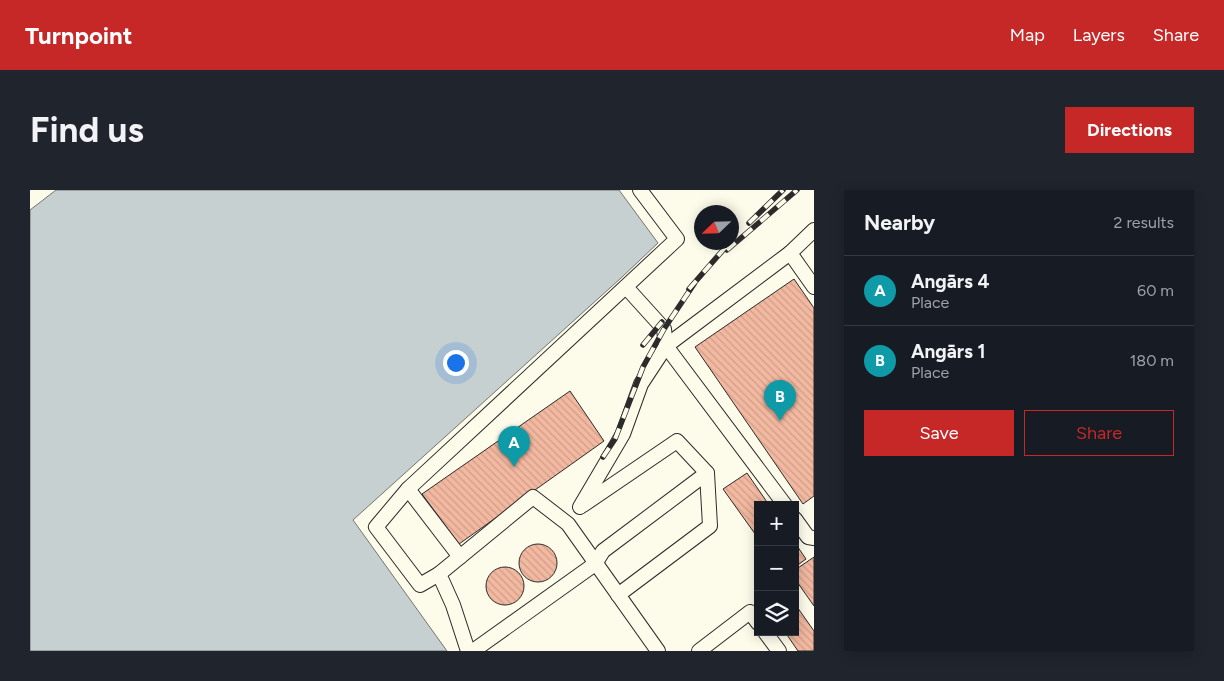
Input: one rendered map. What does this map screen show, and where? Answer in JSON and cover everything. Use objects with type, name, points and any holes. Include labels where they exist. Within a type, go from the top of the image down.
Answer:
[{"type":"lane","points":[[640,190],[677,239],[408,489],[376,526],[420,585],[439,574],[533,497],[568,524],[658,651]]},
{"type":"lane","points":[[568,524],[623,434],[641,384],[666,346],[790,253],[814,230]]},
{"type":"lane","points":[[790,253],[814,287]]},
{"type":"lane","points":[[626,287],[664,329],[666,346],[782,501]]},
{"type":"lane","points":[[580,507],[677,441],[707,473],[710,526],[618,595]]},
{"type":"lane","points":[[473,651],[595,564],[603,551],[707,473]]},
{"type":"lane","points":[[408,489],[460,557]]},
{"type":"lane","points":[[799,524],[808,536],[814,538]]},
{"type":"lane","points":[[439,574],[453,605],[468,651]]},
{"type":"lane","points":[[699,651],[750,612],[754,617]]},
{"type":"lane","points":[[768,636],[779,651]]},
{"type":"shaded area","points":[[56,190],[619,190],[658,243],[353,520],[447,651],[30,651],[30,210]]},
{"type":"building","points":[[794,279],[814,308],[814,496],[803,504],[695,347]]},
{"type":"building","points":[[570,391],[604,441],[459,544],[422,494]]},
{"type":"building","points":[[747,473],[766,501],[754,501],[754,532],[723,489]]},
{"type":"building","points":[[538,544],[551,550],[557,563],[551,576],[538,582],[525,576],[519,563],[525,550]]},
{"type":"building","points":[[799,549],[806,559],[799,564]]},
{"type":"building","points":[[814,557],[814,606],[799,585],[799,567]]},
{"type":"building","points":[[505,567],[518,573],[524,586],[518,599],[505,605],[492,599],[486,586],[492,573]]},
{"type":"building","points":[[799,610],[814,631],[814,651],[798,651],[788,636],[799,636]]},
{"type":"railway","points":[[749,223],[783,190]]},
{"type":"railway","points":[[739,240],[797,190]]},
{"type":"railway","points":[[689,289],[723,250]]},
{"type":"railway","points":[[603,457],[615,439],[643,367],[664,329],[694,284]]},
{"type":"railway","points":[[643,345],[662,322]]},
{"type":"place","name":"Angārs 1","points":[[780,421]]},
{"type":"place","name":"Angārs 4","points":[[514,467]]}]
